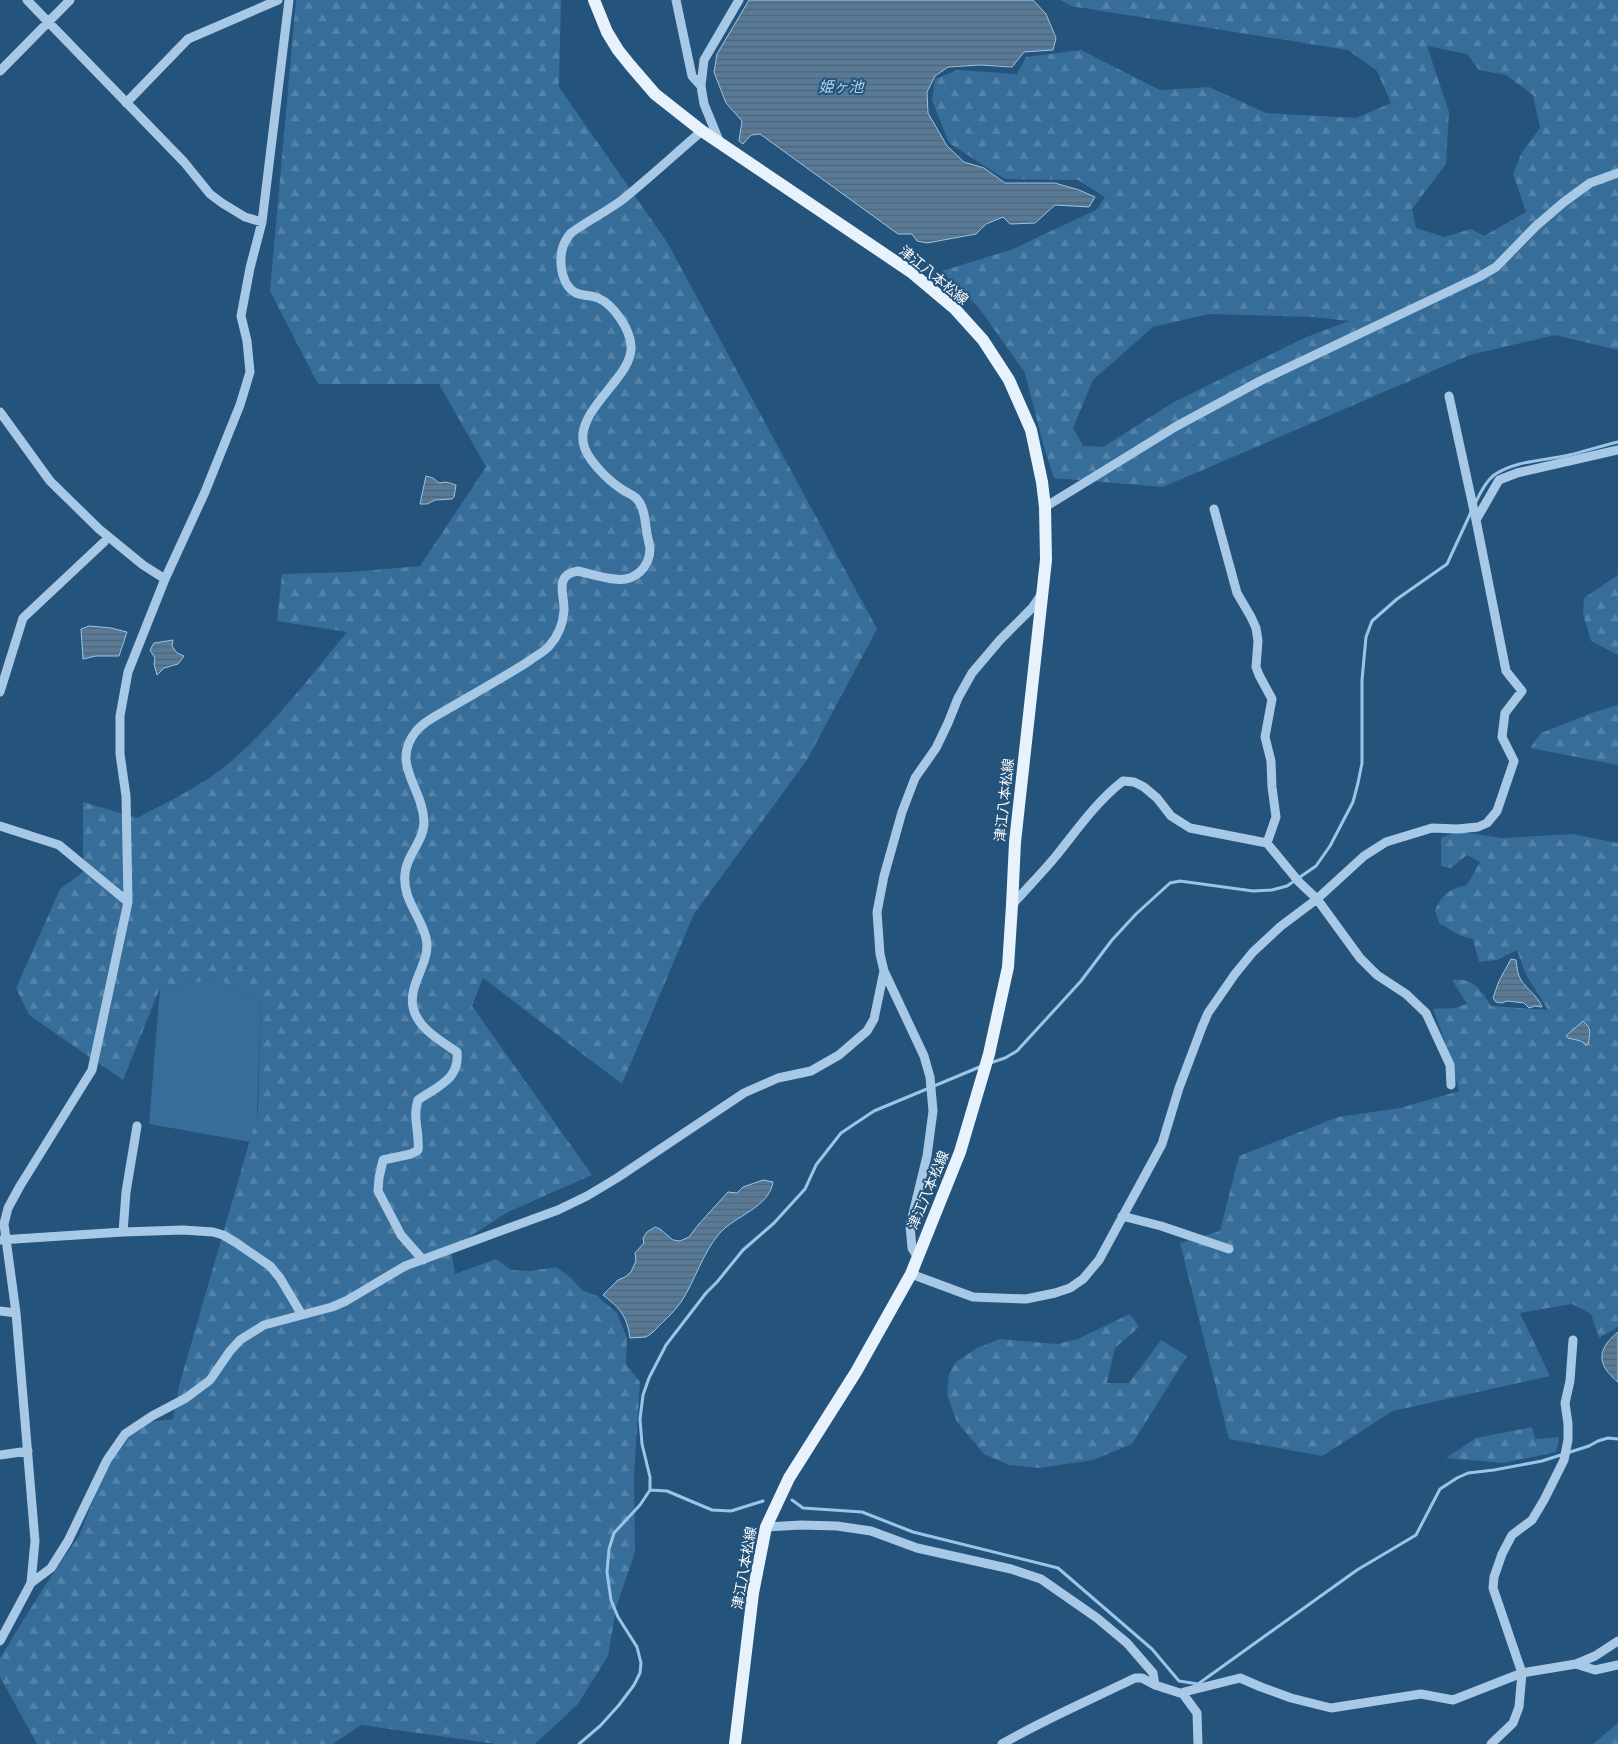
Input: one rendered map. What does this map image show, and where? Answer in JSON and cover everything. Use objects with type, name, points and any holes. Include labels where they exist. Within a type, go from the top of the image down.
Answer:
[{"type":"main road","name":"津江八本松線","points":[[594,0],[607,32],[630,65],[655,94],[702,131],[910,272],[955,309],[982,340],[1009,380],[1031,430],[1042,482],[1045,507],[1046,560],[1015,842],[1008,968],[989,1054],[960,1152],[911,1274],[856,1372],[789,1478],[766,1527],[753,1593],[735,1744]]},
{"type":"street","points":[[27,0],[184,162],[210,194],[245,217],[262,222]]},
{"type":"street","points":[[0,72],[70,0]]},
{"type":"street","points":[[126,104],[188,39],[278,0]]},
{"type":"street","points":[[0,1640],[31,1583],[35,1541],[26,1410],[16,1313],[2,1239],[4,1224],[12,1201],[92,1070],[128,902],[126,796],[120,754],[120,716],[128,672],[165,578],[204,492],[240,405],[250,372],[247,342],[241,316],[250,268],[262,222],[289,0]]},
{"type":"street","points":[[676,0],[692,76],[701,86]]},
{"type":"street","points":[[720,143],[704,104],[701,86],[704,60],[739,0]]},
{"type":"street","points":[[423,1260],[401,1234],[388,1212],[378,1191],[379,1178],[383,1160],[411,1154],[418,1150],[419,1139],[415,1115],[418,1100],[452,1076],[458,1063],[457,1052],[431,1034],[415,1015],[412,1006],[414,985],[427,948],[426,938],[407,897],[404,877],[406,864],[419,840],[424,824],[421,802],[404,758],[408,744],[416,731],[424,723],[483,689],[549,647],[561,626],[564,610],[561,588],[564,579],[568,575],[572,572],[578,572],[617,580],[631,578],[641,572],[647,562],[650,549],[641,505],[636,497],[605,477],[585,449],[583,435],[588,418],[628,363],[631,356],[631,345],[623,322],[608,304],[597,298],[578,294],[569,288],[561,267],[562,249],[570,234],[621,201],[702,131]]},
{"type":"street","points":[[1045,507],[1175,427],[1260,381],[1479,277],[1496,267],[1536,226],[1564,202],[1590,183],[1618,174]]},
{"type":"street","points":[[911,1274],[973,1297],[1026,1299],[1070,1288],[1083,1279],[1099,1260],[1166,1135],[1179,1088],[1202,1026],[1234,974],[1253,952],[1281,926],[1317,899],[1364,856],[1386,842],[1432,828],[1457,830],[1478,827],[1487,823],[1497,812],[1514,761],[1502,737],[1505,713],[1522,691],[1506,671],[1449,396]]},
{"type":"street","points":[[0,412],[50,481],[98,529],[142,565],[165,578]]},
{"type":"street","points":[[1476,520],[1499,480],[1517,473],[1618,450]]},
{"type":"street","points":[[1214,509],[1237,593],[1256,628],[1258,641],[1256,667],[1272,699],[1265,737],[1271,761],[1276,816],[1267,843]]},
{"type":"street","points":[[0,692],[23,618],[104,542]]},
{"type":"street","points":[[917,1256],[912,1248],[910,1226],[926,1156],[933,1111],[930,1077],[924,1056],[884,972],[880,954],[877,912],[902,812],[915,778],[936,748],[958,698],[972,673],[1000,640],[1032,608],[1042,593]]},
{"type":"street","points":[[1012,905],[1042,873],[1108,793],[1123,781],[1134,782],[1144,787],[1157,798],[1171,816],[1190,828],[1267,843],[1299,882],[1317,899],[1360,958],[1378,975],[1406,994],[1426,1013],[1450,1065],[1451,1085]]},
{"type":"street","points":[[0,826],[59,845],[128,902]]},
{"type":"street","points":[[31,1583],[50,1568],[68,1541],[107,1460],[125,1434],[152,1416],[186,1398],[210,1380],[240,1340],[264,1325],[332,1307],[346,1301],[405,1266],[558,1210],[617,1178],[744,1093],[778,1078],[811,1071],[839,1054],[867,1031],[874,1019],[884,972]]},
{"type":"street","points":[[123,1232],[126,1192],[137,1126]]},
{"type":"street","points":[[1122,1216],[1144,1220],[1229,1249]]},
{"type":"street","points":[[2,1239],[183,1230],[212,1232],[223,1235],[270,1266],[280,1278],[302,1314]]},
{"type":"street","points":[[0,1311],[16,1313]]},
{"type":"street","points":[[1491,1744],[1513,1722],[1520,1707],[1522,1673],[1494,1588],[1494,1577],[1502,1554],[1512,1535],[1532,1520],[1564,1460],[1568,1440],[1565,1403],[1570,1380],[1573,1340]]},
{"type":"street","points":[[0,1455],[28,1451]]},
{"type":"street","points":[[766,1527],[819,1525],[871,1530],[917,1548],[1011,1569],[1041,1579],[1097,1618],[1127,1643],[1153,1673],[1155,1685]]},
{"type":"street","points":[[1183,1694],[1184,1692],[1240,1678],[1291,1698],[1331,1708],[1421,1694],[1453,1700],[1522,1673],[1576,1664],[1595,1656],[1618,1641]]},
{"type":"street","points":[[1576,1664],[1595,1670],[1618,1664]]},
{"type":"street","points":[[1002,1744],[1041,1722],[1135,1678],[1142,1678],[1155,1685],[1183,1694],[1197,1712],[1198,1744]]},
{"type":"green space","points":[[296,0],[561,0],[559,87],[667,242],[877,629],[807,760],[694,914],[622,1084],[483,978],[472,1006],[592,1175],[506,1213],[451,1249],[455,1274],[496,1259],[511,1270],[529,1271],[556,1267],[571,1278],[582,1290],[597,1296],[617,1313],[627,1338],[626,1364],[640,1382],[634,1475],[635,1552],[616,1608],[608,1656],[578,1704],[535,1744],[496,1744],[361,1725],[333,1744],[37,1744],[0,1677],[0,1658],[44,1587],[79,1536],[112,1453],[142,1423],[173,1419],[179,1386],[258,1112],[261,1001],[217,979],[160,988],[123,1080],[29,1015],[16,988],[60,889],[83,872],[83,802],[137,818],[208,779],[229,763],[261,733],[347,632],[277,621],[282,574],[351,572],[420,566],[486,467],[439,384],[318,384],[270,291]]},
{"type":"green space","points":[[1060,0],[1618,0],[1618,350],[1555,335],[1470,355],[1163,487],[1054,478],[1025,373],[979,308],[942,271],[1013,249],[1096,210],[1105,197],[1078,180],[1005,179],[949,143],[932,100],[935,79],[957,70],[1017,74],[1026,57],[1081,50],[1160,90],[1209,87],[1266,113],[1356,118],[1391,103],[1377,71],[1348,50],[1071,6]],"holes":[[[1427,46],[1467,54],[1479,70],[1506,75],[1533,95],[1540,128],[1522,152],[1513,174],[1526,212],[1484,236],[1471,229],[1444,237],[1416,228],[1412,209],[1446,164],[1449,112]],[[1209,314],[1313,317],[1349,321],[1304,338],[1174,402],[1103,447],[1083,446],[1073,428],[1093,380],[1153,327]]]},
{"type":"green space","points":[[1618,575],[1618,655],[1591,641],[1583,614],[1584,598]]},
{"type":"green space","points":[[1618,705],[1618,765],[1530,748],[1541,733]]},
{"type":"green space","points":[[1457,831],[1502,838],[1572,834],[1618,843],[1618,1327],[1599,1338],[1591,1314],[1572,1304],[1520,1313],[1550,1376],[1393,1411],[1322,1456],[1229,1439],[1180,1243],[1220,1231],[1239,1156],[1338,1117],[1400,1108],[1459,1091],[1447,1047],[1433,1009],[1455,1008],[1467,1004],[1452,980],[1466,981],[1476,986],[1491,1006],[1548,1010],[1525,973],[1517,950],[1497,960],[1479,962],[1473,939],[1461,936],[1439,923],[1435,910],[1441,899],[1452,890],[1467,885],[1480,862],[1467,855],[1451,868],[1441,866],[1441,838]]},
{"type":"green space","points":[[217,979],[261,1001],[257,1117],[250,1142],[149,1124],[160,988]]},
{"type":"green space","points":[[1130,1314],[1139,1327],[1115,1348],[1107,1383],[1129,1383],[1161,1340],[1187,1356],[1132,1444],[1093,1460],[1040,1468],[1009,1465],[984,1454],[957,1422],[947,1395],[949,1374],[956,1362],[977,1348],[1000,1339],[1057,1344],[1078,1339]]},
{"type":"green space","points":[[1532,1427],[1535,1439],[1559,1437],[1556,1452],[1503,1463],[1446,1458],[1476,1438]]},
{"type":"green space","points":[[1618,1723],[1618,1744],[1593,1744]]},
{"type":"water","name":"姫ヶ池","points":[[749,0],[1033,0],[1046,14],[1056,38],[1053,50],[1024,52],[1012,67],[980,65],[948,67],[935,76],[927,92],[928,113],[947,146],[964,162],[984,168],[1005,183],[1055,183],[1095,197],[1089,207],[1055,205],[1035,223],[1010,224],[1003,217],[986,224],[976,234],[927,243],[917,241],[912,234],[898,234],[760,134],[751,135],[743,144],[739,141],[742,121],[726,103],[714,72],[717,54]]},
{"type":"water","points":[[426,476],[433,478],[439,483],[446,482],[456,485],[454,497],[452,499],[435,500],[427,504],[420,504]]},
{"type":"water","points":[[89,626],[127,632],[119,656],[96,656],[83,659],[81,629]]},
{"type":"water","points":[[173,640],[172,646],[177,653],[184,656],[178,664],[164,668],[157,675],[154,664],[155,658],[150,650],[154,643]]},
{"type":"water","points":[[1511,959],[1516,960],[1521,980],[1537,998],[1542,1007],[1535,1006],[1529,1008],[1524,1003],[1496,1002],[1493,998],[1499,981]]},
{"type":"water","points":[[1583,1021],[1590,1031],[1588,1044],[1586,1045],[1581,1041],[1566,1036]]},
{"type":"water","points":[[763,1180],[773,1182],[765,1199],[719,1234],[708,1250],[681,1302],[652,1333],[646,1337],[630,1338],[622,1313],[603,1295],[618,1280],[631,1272],[636,1261],[635,1253],[644,1243],[643,1238],[647,1232],[655,1227],[673,1240],[680,1241],[689,1237],[728,1192],[737,1193],[743,1187]]},
{"type":"water","points":[[1618,1332],[1618,1382],[1606,1370],[1602,1357],[1606,1345]]},
{"type":"waterway","points":[[1475,504],[1488,481],[1494,475],[1511,466],[1569,455],[1618,442]]},
{"type":"waterway","points":[[990,1063],[1005,1058],[1017,1051],[1081,981],[1112,940],[1136,914],[1170,883],[1180,881],[1253,891],[1272,890],[1287,886],[1316,866],[1330,846],[1353,802],[1358,783],[1362,763],[1362,680],[1366,637],[1372,621],[1397,599],[1447,564],[1472,510]]},
{"type":"waterway","points":[[579,1744],[600,1726],[619,1705],[634,1685],[640,1673],[641,1663],[637,1647],[618,1617],[611,1600],[607,1572],[609,1549],[614,1533],[640,1505],[650,1490],[650,1477],[642,1444],[640,1419],[643,1395],[649,1378],[666,1345],[706,1293],[743,1250],[774,1223],[805,1189],[816,1165],[841,1133],[874,1111],[982,1066]]},
{"type":"waterway","points":[[792,1500],[803,1508],[862,1512],[913,1532],[1058,1568],[1152,1649],[1179,1681],[1198,1684],[1357,1570],[1416,1535],[1440,1489],[1457,1478],[1468,1473],[1542,1461],[1608,1438],[1618,1439]]},
{"type":"waterway","points":[[650,1490],[667,1491],[712,1510],[731,1511],[763,1501]]}]
